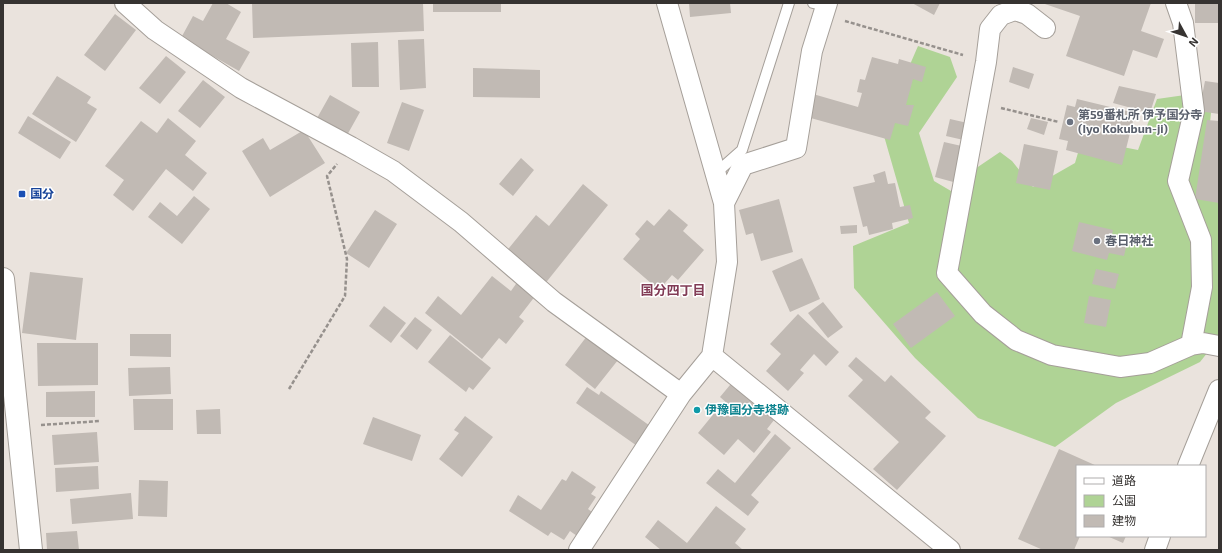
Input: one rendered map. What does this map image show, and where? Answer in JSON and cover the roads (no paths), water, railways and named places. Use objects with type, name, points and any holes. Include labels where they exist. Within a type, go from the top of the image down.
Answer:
[{"type":"street","points":[[125,3],[155,30],[241,88],[393,171],[461,222],[554,302],[681,394]]},
{"type":"street","points":[[579,550],[681,394],[712,356],[727,262],[724,203],[667,3]]},
{"type":"street","points":[[1176,3],[1183,23],[1194,111],[1178,181],[1201,240],[1202,287],[1191,345]]},
{"type":"street","points":[[724,203],[742,164],[796,148],[812,51],[823,7]]},
{"type":"street","points":[[1045,28],[1027,14],[1015,10],[1001,15],[990,29],[947,273],[983,314],[1016,340],[1052,355],[1120,367],[1150,363],[1191,345],[1203,343],[1219,346]]},
{"type":"street","points":[[3,279],[31,550]]},
{"type":"street","points":[[712,356],[950,550]]},
{"type":"street","points":[[1188,465],[1219,390]]},
{"type":"street","points":[[1155,550],[1160,537]]},
{"type":"lane","points":[[716,173],[742,150],[789,3]]},
{"type":"place","name":"第59番札所 伊予国分寺 (Iyo Kokubun-ji)","points":[[1070,122]]},
{"type":"place","name":"国分","points":[[22,194]]},
{"type":"place","name":"春日神社","points":[[1097,241]]},
{"type":"place","name":"伊豫国分寺塔跡","points":[[697,410]]},
{"type":"district","name":"国分四丁目","points":[[673,290]]}]
